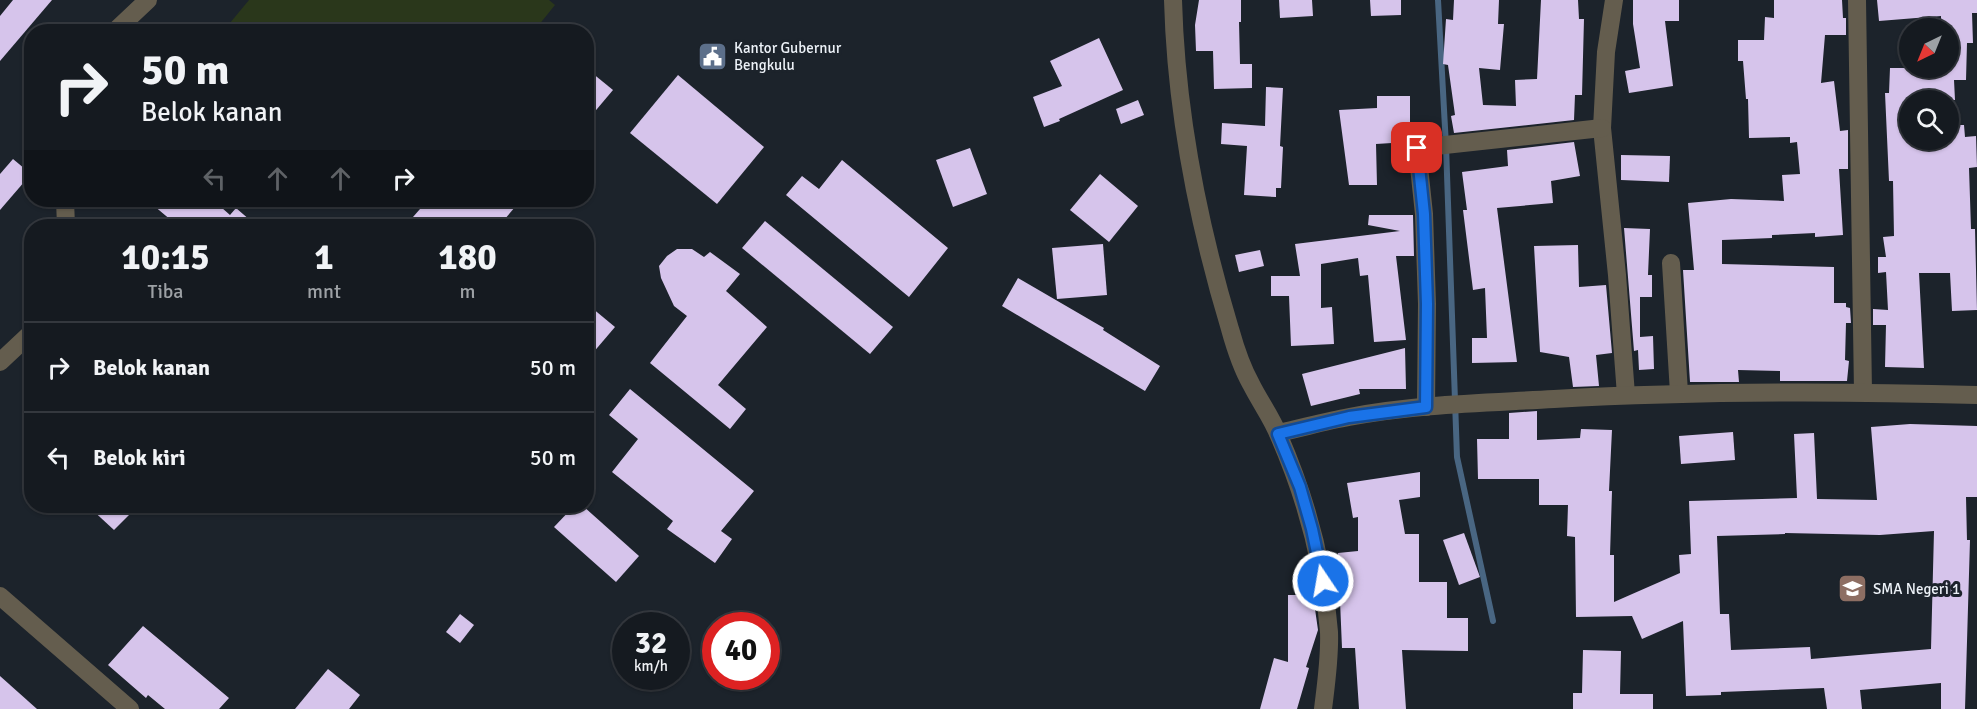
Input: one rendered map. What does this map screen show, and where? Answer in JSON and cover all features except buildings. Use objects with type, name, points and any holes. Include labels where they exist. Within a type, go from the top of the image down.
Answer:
[{"type":"street","points":[[122,24],[148,0]]},
{"type":"street","points":[[1173,0],[1177,68],[1197,199],[1230,330],[1250,382],[1278,434],[1300,487],[1312,529],[1323,581],[1329,634],[1328,673],[1323,709]]},
{"type":"street","points":[[1614,0],[1606,52],[1602,128],[1626,394]]},
{"type":"street","points":[[1857,0],[1863,392]]},
{"type":"street","points":[[1431,407],[1424,214],[1417,148],[1602,128]]},
{"type":"street","points":[[1671,263],[1679,393]]},
{"type":"street","points":[[0,362],[24,340]]},
{"type":"street","points":[[1278,434],[1349,417],[1431,407],[1626,394],[1863,392],[1977,396]]},
{"type":"street","points":[[0,596],[130,709]]},
{"type":"green space","points":[[249,0],[549,0],[555,5],[540,24],[229,24]]},
{"type":"waterway","points":[[1438,0],[1446,146],[1457,457],[1493,621]]},
{"type":"place","name":"Kantor Gubernur Bengkulu","points":[[713,57]]},
{"type":"place","name":"SMA Negeri 1","points":[[1852,589]]},
{"type":"route","points":[[1323,581],[1300,487],[1278,434],[1349,417],[1426,407],[1427,304],[1424,214],[1417,148]]}]
